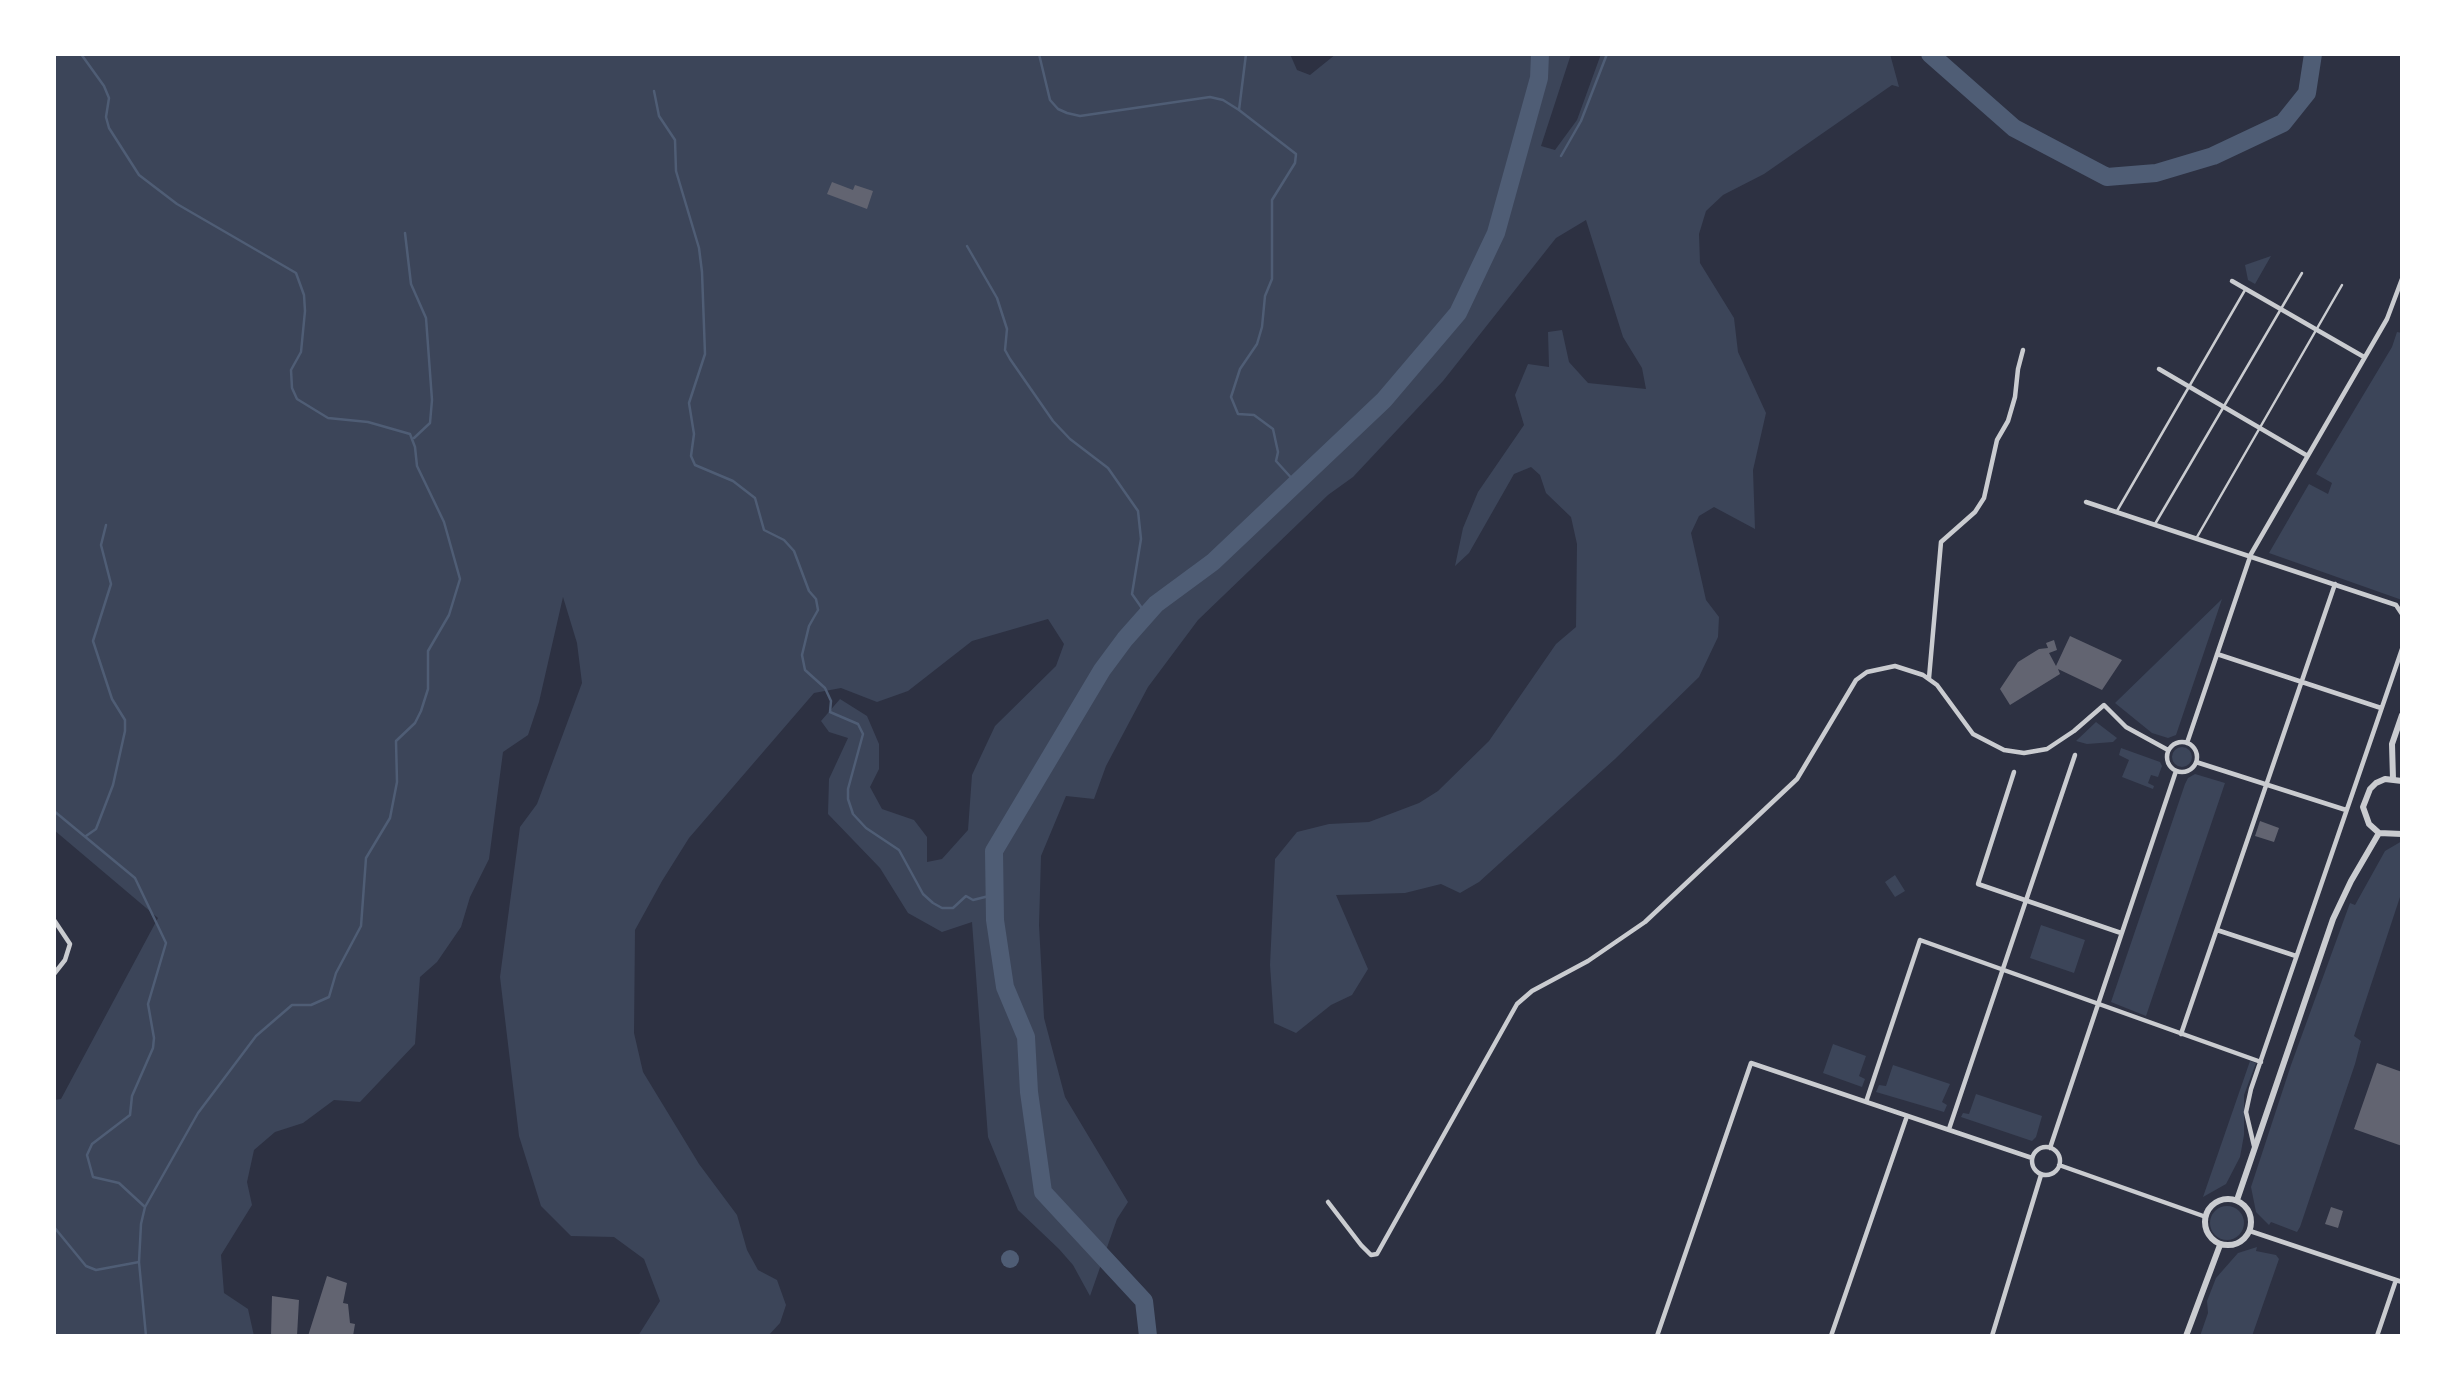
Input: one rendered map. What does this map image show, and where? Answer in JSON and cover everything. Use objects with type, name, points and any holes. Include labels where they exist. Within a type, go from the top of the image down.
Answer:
[{"type":"street","points":[[2187,743],[2251,554],[2387,319],[2402,279]]},
{"type":"street","points":[[2232,281],[2364,357]]},
{"type":"street","points":[[1930,678],[1932,620],[1941,542],[1975,512],[1984,498],[1997,440],[2008,421],[2015,397],[2023,350]]},
{"type":"street","points":[[2159,369],[2307,455]]},
{"type":"street","points":[[2086,502],[2251,554],[2396,605],[2402,614]]},
{"type":"street","points":[[2181,1034],[2334,584]]},
{"type":"street","points":[[2254,1146],[2249,1137],[2246,1112],[2296,956],[2402,649]]},
{"type":"street","points":[[2217,653],[2381,708]]},
{"type":"street","points":[[1328,1202],[1361,1245],[1371,1255],[1377,1254],[1517,1004],[1532,991],[1588,961],[1645,922],[1797,779],[1862,675],[1880,667],[1895,666],[1914,670],[1930,678],[1964,725],[1980,739],[2004,750],[2024,753],[2047,749],[2074,731],[2104,705],[2126,727],[2168,750]]},
{"type":"street","points":[[2393,779],[2392,744],[2402,715]]},
{"type":"street","points":[[2187,743],[2197,753],[2196,762],[2190,771],[2176,771],[2167,760],[2168,750],[2174,744],[2187,743]]},
{"type":"street","points":[[1949,1129],[2075,755]]},
{"type":"street","points":[[2196,762],[2266,782],[2346,810]]},
{"type":"street","points":[[2050,1148],[2176,771]]},
{"type":"street","points":[[2014,772],[1978,884],[2121,933]]},
{"type":"street","points":[[2402,781],[2393,779],[2376,783],[2365,798],[2365,816],[2379,833],[2402,834]]},
{"type":"street","points":[[2236,1200],[2333,919],[2379,833]]},
{"type":"street","points":[[54,920],[70,944],[65,960],[54,974]]},
{"type":"street","points":[[2217,930],[2296,956]]},
{"type":"street","points":[[1866,1102],[1920,940],[2098,1006],[2261,1062]]},
{"type":"street","points":[[1657,1336],[1751,1062],[2032,1158]]},
{"type":"street","points":[[1831,1336],[1907,1116]]},
{"type":"street","points":[[2050,1148],[2057,1153],[2059,1165],[2053,1174],[2041,1175],[2033,1167],[2032,1158],[2038,1150],[2050,1148]]},
{"type":"street","points":[[2059,1165],[2206,1217]]},
{"type":"street","points":[[1992,1336],[2041,1175]]},
{"type":"street","points":[[2236,1200],[2248,1209],[2251,1217],[2250,1231],[2243,1241],[2235,1245],[2220,1244],[2206,1230],[2206,1217],[2217,1202],[2236,1200]]},
{"type":"street","points":[[2250,1231],[2399,1281],[2377,1336]]},
{"type":"street","points":[[2186,1336],[2220,1244]]},
{"type":"lane","points":[[2155,524],[2302,273]]},
{"type":"lane","points":[[2197,537],[2342,285]]},
{"type":"lane","points":[[2117,511],[2246,289]]},
{"type":"shaded area","points":[[54,54],[1290,54],[1297,70],[1310,75],[1336,54],[1571,54],[1541,146],[1555,150],[1577,120],[1601,54],[1890,54],[1899,87],[1892,85],[1764,174],[1723,195],[1706,211],[1699,234],[1700,263],[1734,318],[1738,352],[1766,413],[1753,470],[1755,529],[1714,507],[1699,516],[1691,533],[1706,600],[1719,617],[1718,637],[1699,677],[1615,759],[1479,882],[1460,893],[1441,884],[1405,893],[1336,895],[1368,969],[1352,995],[1331,1005],[1296,1033],[1274,1023],[1270,965],[1275,859],[1297,832],[1329,824],[1369,822],[1419,803],[1438,791],[1489,741],[1556,644],[1576,627],[1577,544],[1571,517],[1546,493],[1540,475],[1531,467],[1514,474],[1469,553],[1455,566],[1463,528],[1478,492],[1524,425],[1515,395],[1528,364],[1549,367],[1548,332],[1562,330],[1569,362],[1588,383],[1646,389],[1642,368],[1623,337],[1586,220],[1556,238],[1443,381],[1353,477],[1328,495],[1198,620],[1148,687],[1106,766],[1094,799],[1066,796],[1041,856],[1039,925],[1044,1018],[1065,1097],[1128,1202],[1117,1219],[1090,1296],[1073,1265],[1018,1210],[988,1137],[972,922],[942,932],[908,913],[880,868],[828,814],[829,779],[848,738],[829,732],[821,721],[840,699],[867,716],[879,744],[879,769],[870,787],[882,809],[914,820],[927,837],[927,862],[942,859],[968,830],[972,775],[995,726],[1056,666],[1064,644],[1048,619],[972,641],[908,691],[877,702],[841,688],[814,693],[689,838],[662,881],[635,930],[634,1033],[643,1072],[699,1164],[737,1215],[747,1250],[758,1270],[777,1280],[786,1305],[780,1323],[768,1336],[638,1336],[660,1301],[644,1259],[614,1237],[571,1236],[541,1206],[519,1136],[500,977],[520,827],[537,804],[582,683],[577,643],[563,597],[539,702],[528,735],[503,752],[489,859],[470,897],[461,927],[437,962],[420,977],[415,1044],[360,1102],[334,1100],[303,1123],[275,1132],[254,1150],[247,1182],[252,1205],[221,1255],[224,1293],[248,1309],[254,1336],[54,1336],[54,1100],[61,1099],[158,918],[54,830]]},
{"type":"shaded area","points":[[2271,256],[2255,284],[2248,280],[2245,265]]},
{"type":"shaded area","points":[[2397,332],[2402,333],[2402,600],[2269,553],[2309,484],[2328,494],[2332,483],[2316,474],[2392,347]]},
{"type":"shaded area","points":[[2222,599],[2176,735],[2168,738],[2152,733],[2115,703]]},
{"type":"shaded area","points":[[2096,722],[2117,738],[2113,742],[2087,744],[2076,741]]},
{"type":"shaded area","points":[[2182,747],[2189,750],[2192,757],[2189,764],[2182,767],[2175,764],[2172,757],[2175,750]]},
{"type":"shaded area","points":[[2121,748],[2160,762],[2162,766],[2158,777],[2151,775],[2148,783],[2154,786],[2153,789],[2122,777],[2129,760],[2119,755]]},
{"type":"shaded area","points":[[2195,774],[2225,783],[2146,1016],[2111,1002],[2185,784],[2188,778]]},
{"type":"shaded area","points":[[2402,841],[2402,891],[2354,1036],[2361,1041],[2355,1064],[2300,1227],[2297,1232],[2271,1222],[2269,1225],[2256,1212],[2251,1187],[2291,1065],[2350,903],[2355,905],[2385,851]]},
{"type":"shaded area","points":[[1895,875],[1905,891],[1895,897],[1885,882]]},
{"type":"shaded area","points":[[2041,925],[2085,940],[2074,973],[2030,958]]},
{"type":"shaded area","points":[[1833,1044],[1866,1056],[1859,1076],[1865,1079],[1862,1087],[1823,1073]]},
{"type":"shaded area","points":[[2250,1061],[2256,1063],[2244,1095],[2244,1135],[2240,1157],[2226,1184],[2203,1197]]},
{"type":"shaded area","points":[[1893,1065],[1950,1084],[1942,1102],[1947,1105],[1944,1112],[1876,1092],[1879,1085],[1886,1086]]},
{"type":"shaded area","points":[[1976,1094],[2042,1116],[2036,1137],[2032,1141],[1961,1117],[1963,1113],[1969,1114]]},
{"type":"shaded area","points":[[2227,1206],[2239,1211],[2244,1223],[2239,1235],[2227,1240],[2215,1235],[2210,1223],[2215,1211]]},
{"type":"shaded area","points":[[2257,1247],[2256,1251],[2276,1255],[2279,1259],[2252,1336],[2200,1336],[2208,1313],[2207,1301],[2216,1278],[2238,1253]]},
{"type":"shaded area","points":[[1006,1250],[1014,1250],[1019,1259],[1017,1266],[1006,1268],[1001,1263],[1001,1255]]},
{"type":"building","points":[[832,182],[853,190],[855,185],[873,191],[867,209],[827,194]]},
{"type":"building","points":[[2070,636],[2122,660],[2102,690],[2058,669],[2060,674],[2010,705],[2000,689],[2018,662],[2039,649],[2048,648],[2046,643],[2054,640],[2057,650],[2049,653],[2056,666]]},
{"type":"building","points":[[2260,821],[2279,828],[2274,842],[2255,836]]},
{"type":"building","points":[[2377,1063],[2402,1072],[2402,1146],[2354,1129]]},
{"type":"building","points":[[2331,1207],[2343,1211],[2338,1228],[2325,1224]]},
{"type":"building","points":[[327,1276],[347,1283],[343,1303],[348,1304],[350,1323],[355,1324],[353,1336],[308,1336]]},
{"type":"building","points":[[272,1296],[299,1300],[297,1336],[271,1336]]},
{"type":"waterway","points":[[81,54],[104,86],[109,98],[106,117],[109,128],[139,175],[177,204],[296,273],[304,295],[305,311],[301,352],[291,370],[292,388],[297,399],[328,418],[368,422],[410,434],[415,447],[417,466],[444,522],[460,579],[449,615],[428,651],[428,689],[421,711],[415,723],[396,741],[397,782],[390,818],[366,858],[361,926],[336,973],[329,997],[311,1005],[292,1005],[256,1036],[198,1113],[145,1207],[141,1224],[139,1262],[146,1336]]},
{"type":"waterway","points":[[1039,54],[1050,100],[1058,109],[1067,113],[1080,116],[1210,97],[1223,100],[1239,110],[1296,154],[1295,163],[1272,200],[1272,279],[1265,296],[1262,327],[1257,344],[1240,369],[1231,397],[1238,414],[1254,415],[1273,429],[1278,452],[1276,461],[1296,483]]},
{"type":"waterway","points":[[1239,110],[1246,54]]},
{"type":"waterway","points":[[1148,1336],[1144,1301],[1043,1192],[1029,1092],[1026,1037],[1005,987],[995,920],[994,851],[1102,670],[1125,639],[1156,604],[1213,562],[1384,400],[1458,313],[1496,233],[1539,78],[1540,54]]},
{"type":"waterway","points":[[1561,156],[1581,121],[1607,54]]},
{"type":"waterway","points":[[1930,54],[2014,128],[2107,177],[2156,173],[2213,156],[2283,123],[2307,93],[2313,54]]},
{"type":"waterway","points":[[654,91],[659,116],[675,140],[676,171],[699,248],[702,272],[705,354],[689,403],[694,434],[691,456],[695,465],[733,481],[755,498],[764,530],[784,540],[794,551],[809,591],[816,599],[818,610],[809,626],[802,655],[805,670],[825,688],[831,701],[830,712],[858,724],[863,734],[848,789],[853,814],[866,828],[899,850],[923,894],[933,903],[942,908],[953,908],[966,896],[973,900],[993,895]]},
{"type":"waterway","points":[[405,233],[411,284],[426,318],[432,400],[430,423],[414,438]]},
{"type":"waterway","points":[[967,246],[997,298],[1007,329],[1005,350],[1010,359],[1053,421],[1070,439],[1108,468],[1138,511],[1141,539],[1132,594],[1146,614]]},
{"type":"waterway","points":[[86,836],[96,829],[113,785],[125,731],[125,720],[112,699],[93,641],[111,584],[101,545],[106,525]]},
{"type":"waterway","points":[[54,811],[135,878],[166,943],[148,1004],[154,1038],[153,1048],[132,1096],[130,1115],[92,1144],[87,1155],[93,1177],[119,1183],[145,1207]]},
{"type":"waterway","points":[[54,1227],[86,1266],[96,1270],[139,1262]]}]
